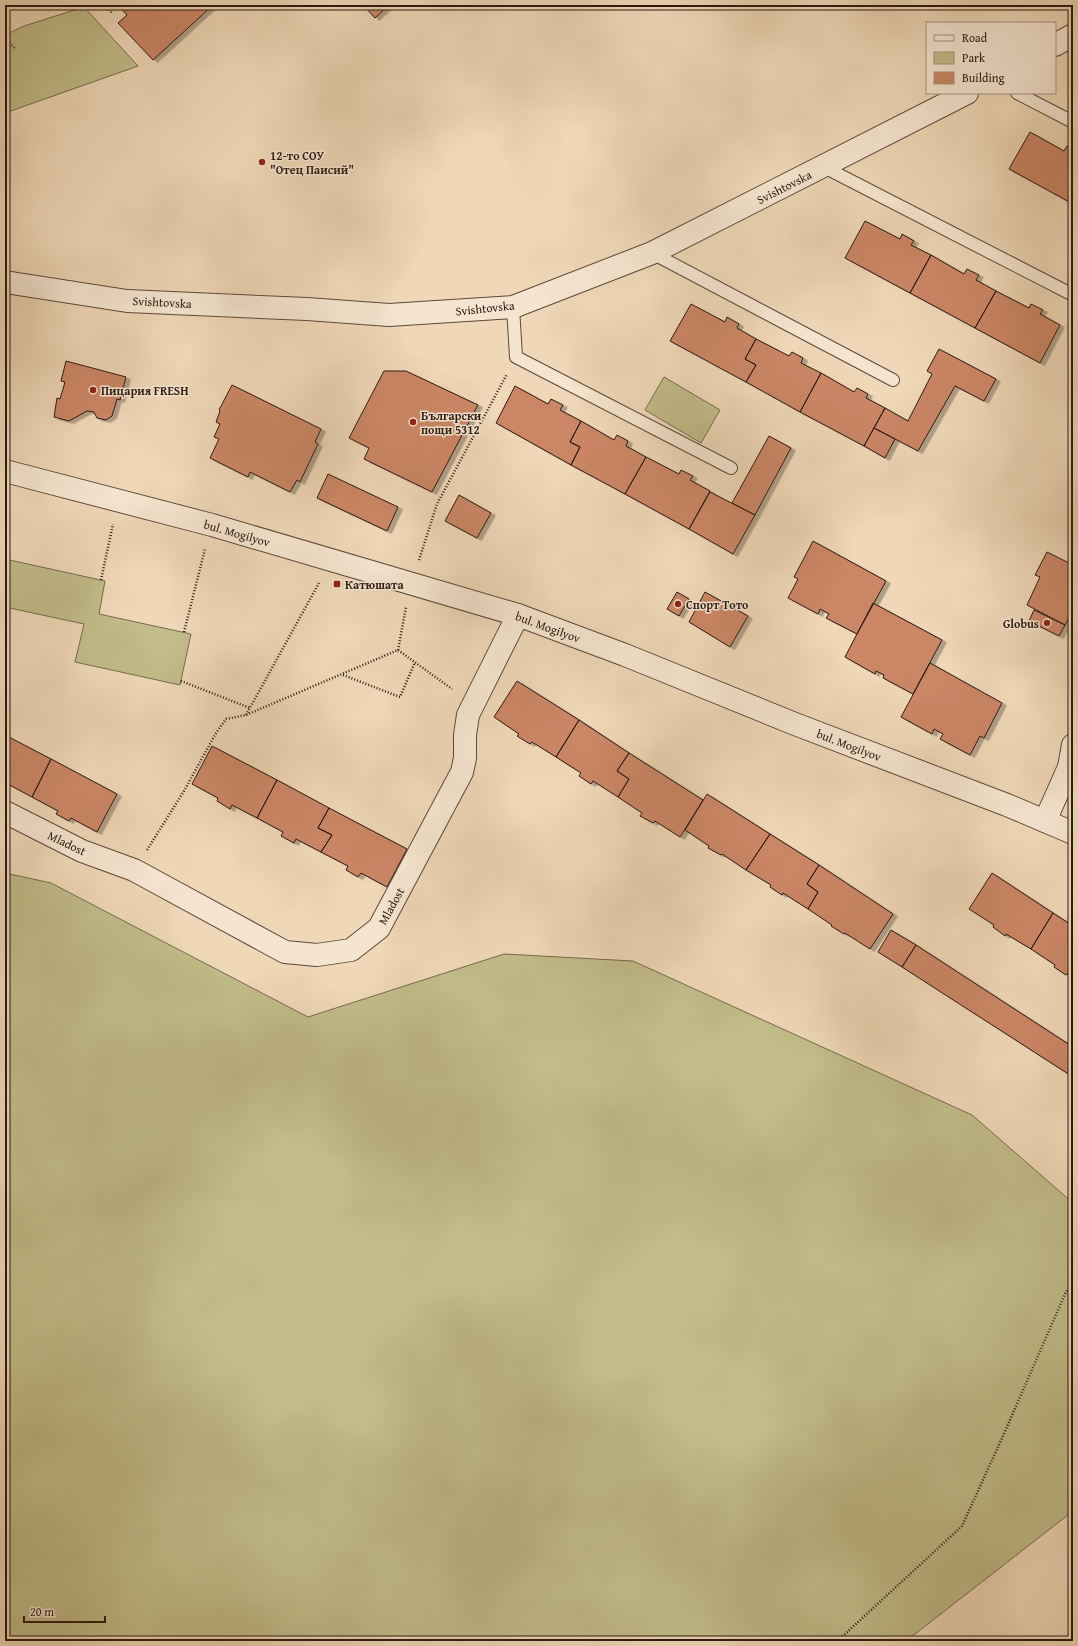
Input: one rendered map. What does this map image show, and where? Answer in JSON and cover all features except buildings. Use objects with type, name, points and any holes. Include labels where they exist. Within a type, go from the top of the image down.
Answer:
[{"type":"street","points":[[1056,44],[1073,35]]},
{"type":"street","name":"Svishtovska","points":[[5,282],[127,301],[307,309],[389,315],[513,307],[652,253],[824,167],[965,94]]},
{"type":"street","name":"bul. Mogilyov","points":[[5,471],[212,525],[518,615],[625,655],[795,724],[1073,833]]},
{"type":"street","name":"Mladost","points":[[5,812],[82,851],[134,870],[285,952],[317,955],[351,950],[378,928],[462,772],[465,758],[465,735],[468,715],[518,615]]},
{"type":"street","points":[[1045,821],[1069,767],[1073,745]]},
{"type":"lane","points":[[1019,94],[1073,122]]},
{"type":"lane","points":[[824,167],[1073,295]]},
{"type":"lane","points":[[652,253],[893,380]]},
{"type":"lane","points":[[513,307],[516,357],[731,468]]},
{"type":"path","points":[[5,7],[12,5]]},
{"type":"path","points":[[105,5],[112,13]]},
{"type":"path","points":[[5,39],[16,48]]},
{"type":"path","points":[[398,650],[410,584],[437,504],[516,357]]},
{"type":"path","points":[[101,580],[118,500]]},
{"type":"path","points":[[184,632],[212,525]]},
{"type":"path","points":[[246,715],[332,560]]},
{"type":"path","points":[[398,650],[432,675]]},
{"type":"path","points":[[134,870],[184,791],[216,733],[226,720],[246,715],[398,650]]},
{"type":"path","points":[[342,674],[400,697],[414,662]]},
{"type":"path","points":[[181,681],[250,708]]},
{"type":"path","points":[[831,1641],[844,1635],[962,1526],[1004,1436],[1065,1294],[1073,1282]]},
{"type":"green space","points":[[84,7],[138,66],[5,113],[5,35],[24,26]]},
{"type":"green space","points":[[664,377],[720,410],[701,443],[645,410]]},
{"type":"green space","points":[[5,559],[105,581],[99,614],[191,634],[180,685],[75,662],[84,624],[5,607]]},
{"type":"green space","points":[[5,873],[51,883],[308,1017],[504,954],[633,961],[972,1115],[1073,1203],[1073,1511],[906,1641],[5,1641]]},
{"type":"place","name":"12-то СОУ \"Отец Паисий\"","points":[[262,162]]},
{"type":"place","name":"Пицария FRESH","points":[[93,390]]},
{"type":"place","name":"Български пощи 5312","points":[[413,422]]},
{"type":"place","name":"Катюшата","points":[[337,584]]},
{"type":"place","name":"Спорт Тото","points":[[678,604]]},
{"type":"place","name":"Globus","points":[[1047,623]]}]
